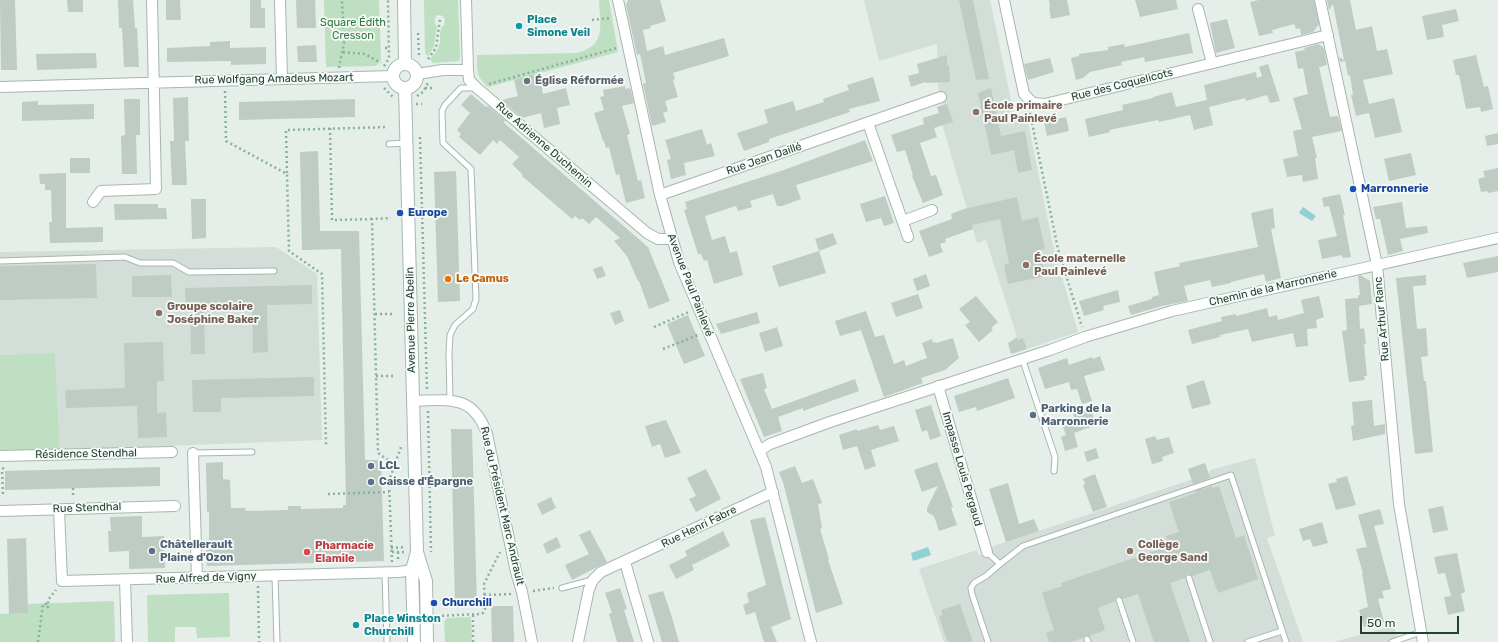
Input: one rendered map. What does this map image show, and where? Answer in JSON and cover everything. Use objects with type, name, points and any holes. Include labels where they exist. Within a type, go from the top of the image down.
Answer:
[{"type":"main road","points":[[404,0],[405,64]]},
{"type":"main road","points":[[405,64],[414,68],[417,74],[413,85],[406,88],[396,83],[393,76],[395,69],[405,64]]},
{"type":"main road","name":"Avenue Pierre Abelin","points":[[406,88],[417,552],[414,642]]},
{"type":"main road","name":"Avenue Pierre Abelin","points":[[417,569],[426,581],[427,642]]},
{"type":"street","points":[[93,202],[101,191],[156,189],[152,0]]},
{"type":"street","points":[[280,0],[282,79]]},
{"type":"street","points":[[417,74],[443,70],[468,70],[466,0]]},
{"type":"street","name":"Avenue Paul Painlevé","points":[[618,0],[660,195],[672,239],[679,262],[759,451],[773,492],[811,642]]},
{"type":"street","name":"Rue Arthur Ranc","points":[[1320,0],[1377,264],[1399,504],[1422,637]]},
{"type":"street","points":[[1005,5],[1024,94],[1032,103]]},
{"type":"street","points":[[1198,10],[1212,63]]},
{"type":"street","name":"Rue des Coquelicots","points":[[1032,103],[1045,104],[1328,35]]},
{"type":"street","name":"Rue Adrienne Duchemin","points":[[468,70],[470,80],[477,88],[647,234],[658,239],[672,239]]},
{"type":"street","name":"Rue Wolfgang Amadeus Mozart","points":[[0,87],[393,76]]},
{"type":"street","name":"Rue Jean Daillé","points":[[660,195],[941,97]]},
{"type":"street","points":[[868,122],[908,237]]},
{"type":"street","points":[[903,221],[932,210]]},
{"type":"street","name":"Chemin de la Marronnerie","points":[[759,451],[770,444],[938,386],[1050,350],[1085,337],[1172,311],[1498,238]]},
{"type":"street","name":"Impasse Louis Pergaud","points":[[938,386],[987,552]]},
{"type":"street","name":"Rue du Président Marc Andrault","points":[[413,401],[460,402],[470,407],[478,414],[483,423],[487,434],[532,642]]},
{"type":"street","name":"Résidence Stendhal","points":[[4,456],[172,452]]},
{"type":"street","points":[[193,453],[197,578]]},
{"type":"street","name":"Rue Henri Fabre","points":[[592,580],[602,572],[773,492]]},
{"type":"street","name":"Rue Stendhal","points":[[0,511],[175,506]]},
{"type":"street","points":[[59,509],[62,581]]},
{"type":"street","points":[[625,562],[648,642]]},
{"type":"street","name":"Rue Alfred de Vigny","points":[[62,581],[389,573],[407,572],[417,569]]},
{"type":"street","points":[[125,580],[127,642]]},
{"type":"street","points":[[578,642],[592,580]]},
{"type":"lane","points":[[450,401],[450,335],[454,325],[473,309],[476,299],[471,169],[443,143],[442,111],[445,105],[461,88],[477,88]]},
{"type":"lane","points":[[389,144],[407,144]]},
{"type":"lane","points":[[0,261],[125,257],[140,262],[173,263],[188,272],[274,271]]},
{"type":"lane","points":[[1022,358],[1055,457],[1054,471]]},
{"type":"lane","points":[[193,453],[252,452]]},
{"type":"lane","points":[[988,642],[971,588],[974,582],[986,576],[1023,546],[1230,475],[1286,642]]},
{"type":"lane","points":[[987,552],[1000,564]]},
{"type":"lane","points":[[387,642],[389,573]]},
{"type":"lane","points":[[275,576],[277,642]]},
{"type":"lane","points":[[1189,578],[1210,642]]},
{"type":"lane","points":[[562,588],[592,580]]},
{"type":"lane","points":[[1119,600],[1133,642]]},
{"type":"lane","points":[[1248,642],[1282,631]]},
{"type":"lane","points":[[1392,642],[1422,637]]},
{"type":"path","points":[[336,78],[344,43],[342,0]]},
{"type":"path","points":[[388,0],[389,58]]},
{"type":"path","points":[[592,20],[622,18]]},
{"type":"path","points":[[428,59],[436,48],[440,19]]},
{"type":"path","points":[[477,88],[627,45]]},
{"type":"path","points":[[343,52],[365,54],[380,63]]},
{"type":"path","points":[[224,80],[226,141],[287,174]]},
{"type":"path","points":[[425,88],[432,88]]},
{"type":"path","points":[[419,95],[419,112]]},
{"type":"path","points":[[1032,103],[1030,113],[1058,249],[1085,337]]},
{"type":"path","points":[[326,445],[322,274],[289,251],[286,130],[388,127]]},
{"type":"path","points":[[330,128],[332,220],[391,218]]},
{"type":"path","points":[[420,135],[431,558]]},
{"type":"path","points":[[372,219],[378,453],[388,460]]},
{"type":"path","points":[[654,327],[698,308]]},
{"type":"path","points":[[375,314],[393,314]]},
{"type":"path","points":[[663,349],[708,331]]},
{"type":"path","points":[[376,376],[395,376]]},
{"type":"path","points":[[0,490],[3,494],[2,470],[4,456]]},
{"type":"path","points":[[389,481],[389,573]]},
{"type":"path","points":[[328,494],[389,492]]},
{"type":"path","points":[[437,616],[473,615],[483,613],[485,609],[484,584],[500,552]]},
{"type":"path","points":[[258,576],[259,642]]},
{"type":"path","points":[[38,642],[43,604],[46,604],[46,607],[48,607],[48,600],[62,581]]},
{"type":"path","points":[[484,595],[510,594],[562,588]]},
{"type":"path","points":[[473,615],[473,642]]},
{"type":"shaded area","name":"École primaire Paul Painlevé","points":[[864,0],[990,0],[1015,119],[1027,117],[1053,246],[1078,332],[1027,349],[1023,338],[1018,340],[986,240],[977,243],[937,107],[943,105],[938,88],[937,44],[879,61]]},
{"type":"shaded area","name":"Groupe scolaire Joséphine Baker","points":[[276,247],[317,274],[322,440],[60,450],[55,353],[0,355],[0,252]]},
{"type":"shaded area","name":"Collège George Sand","points":[[1255,458],[1275,536],[1267,538],[1303,642],[944,642],[919,569],[977,550],[979,555],[987,552],[994,546],[1208,474],[1210,470]]},
{"type":"shaded area","points":[[1394,626],[1399,642],[1333,642]]},
{"type":"green space","name":"Square Édith Cresson","points":[[324,0],[379,0],[381,60],[376,66],[326,67]]},
{"type":"green space","points":[[424,0],[458,0],[459,61],[433,63],[430,59],[439,46],[440,30],[444,25],[445,20],[443,16],[439,15],[436,16],[435,21],[437,26],[434,47],[428,56],[425,53]]},
{"type":"green space","points":[[599,0],[609,0],[618,52],[488,87],[481,80],[477,69],[477,55],[576,53],[586,50],[593,45],[600,33]]},
{"type":"green space","points":[[55,353],[60,450],[0,451],[0,355]]},
{"type":"green space","points":[[229,593],[230,637],[197,638],[196,627],[175,627],[175,642],[148,642],[147,595]]},
{"type":"green space","points":[[114,602],[115,642],[0,642],[0,614],[28,613],[28,604]]},
{"type":"green space","points":[[471,617],[472,642],[445,642],[444,621],[447,618]]},
{"type":"water","points":[[1303,207],[1316,216],[1312,221],[1299,213]]},
{"type":"water","points":[[928,547],[931,555],[913,561],[911,553]]},
{"type":"building","points":[[0,0],[15,0],[17,70],[1,70]]},
{"type":"building","points":[[67,0],[83,0],[83,12],[68,12]]},
{"type":"building","points":[[118,0],[133,0],[135,28],[137,28],[139,67],[124,67],[122,28],[119,28]]},
{"type":"building","points":[[166,0],[180,0],[181,20],[166,20]]},
{"type":"building","points":[[250,0],[261,0],[261,8],[265,8],[265,28],[250,28]]},
{"type":"building","points":[[296,0],[315,0],[316,28],[297,28]]},
{"type":"building","points":[[628,0],[660,0],[666,21],[643,30],[647,51],[663,46],[665,55],[724,38],[729,56],[673,73],[675,79],[673,80],[678,97],[665,101],[668,111],[663,113],[666,122],[652,126],[643,84],[646,83],[640,54],[637,55],[626,5]]},
{"type":"building","points":[[959,0],[973,0],[989,79],[976,80]]},
{"type":"building","points":[[1049,0],[1067,0],[1070,15],[1051,19]]},
{"type":"building","points":[[1135,0],[1176,0],[1178,9],[1140,17]]},
{"type":"building","points":[[1259,0],[1314,0],[1319,24],[1313,32],[1301,35],[1300,28],[1296,29],[1294,24],[1272,30],[1273,33],[1259,36],[1250,2]]},
{"type":"building","points":[[1327,0],[1350,0],[1356,30],[1372,26],[1377,51],[1387,49],[1393,74],[1363,80],[1369,104],[1394,98],[1402,132],[1375,138],[1369,113],[1356,116],[1351,95],[1353,95],[1350,75],[1348,76],[1345,61],[1340,62],[1339,57],[1344,60],[1333,4],[1329,10]]},
{"type":"building","points":[[1456,9],[1459,21],[1442,25],[1444,37],[1427,40],[1422,16]]},
{"type":"building","points":[[1227,19],[1235,48],[1216,53],[1210,23]]},
{"type":"building","points":[[1189,33],[1193,53],[1145,62],[1144,57],[1121,62],[1122,65],[1090,72],[1083,78],[1076,80],[1071,58],[1079,56],[1079,54],[1108,50],[1108,47],[1124,44],[1125,47]]},
{"type":"building","points":[[230,41],[230,48],[266,47],[266,64],[231,65],[231,61],[167,62],[167,48],[210,46],[210,42]]},
{"type":"building","points":[[1318,44],[1324,48],[1327,65],[1319,67],[1330,117],[1338,116],[1342,131],[1312,137],[1317,158],[1315,158],[1318,179],[1303,182],[1302,175],[1287,177],[1283,159],[1298,156],[1293,131],[1302,129],[1293,98],[1308,94],[1303,68],[1298,69],[1295,52],[1305,50],[1304,48]]},
{"type":"building","points":[[316,45],[317,62],[298,62],[297,46]]},
{"type":"building","points":[[96,53],[97,68],[37,70],[36,54]]},
{"type":"building","points":[[947,55],[950,82],[925,82],[911,87],[908,76],[919,73],[917,64]]},
{"type":"building","points":[[1476,55],[1484,87],[1488,86],[1493,109],[1481,112],[1480,107],[1466,109],[1459,75],[1456,75],[1453,60]]},
{"type":"building","points":[[1050,58],[1054,72],[1028,80],[1024,64]]},
{"type":"building","points":[[1268,64],[1280,101],[1270,103],[1267,95],[1246,101],[1245,98],[1209,107],[1213,125],[1194,130],[1190,115],[1159,122],[1158,120],[1109,130],[1110,132],[1089,137],[1085,119],[1123,110],[1122,105],[1172,92],[1176,107],[1207,100],[1204,85],[1256,72],[1257,78],[1262,76],[1259,67]]},
{"type":"building","points":[[539,73],[543,94],[566,88],[570,105],[557,108],[560,124],[544,128],[541,113],[522,118],[502,100],[518,96],[514,80]]},
{"type":"building","points":[[873,77],[880,101],[849,109],[850,112],[769,139],[769,142],[744,151],[737,133],[768,123],[764,110],[793,101],[796,111],[824,102],[823,99],[849,90],[847,85]]},
{"type":"building","points":[[625,86],[625,89],[630,88],[634,103],[622,106],[630,134],[627,135],[638,181],[641,180],[645,198],[626,203],[619,174],[616,175],[609,147],[606,148],[594,113],[604,110],[600,97],[604,96],[603,90]]},
{"type":"building","points":[[991,88],[1001,136],[1025,131],[1032,170],[1018,173],[1014,150],[991,155],[978,93]]},
{"type":"building","points":[[471,94],[506,121],[503,122],[648,247],[670,301],[649,309],[639,281],[627,256],[614,241],[620,238],[596,217],[589,224],[582,218],[580,220],[575,216],[572,219],[522,176],[523,175],[512,164],[519,157],[500,140],[497,144],[493,140],[480,155],[459,137],[461,134],[457,130],[470,113],[461,105]]},
{"type":"building","points":[[188,97],[189,141],[185,141],[187,185],[172,185],[170,141],[174,141],[173,98]]},
{"type":"building","points":[[124,99],[140,99],[140,135],[136,135],[137,174],[122,174],[121,136],[125,135]]},
{"type":"building","points":[[355,99],[355,117],[239,120],[239,102]]},
{"type":"building","points":[[38,101],[38,105],[94,104],[94,119],[22,121],[22,102]]},
{"type":"building","points":[[947,104],[953,122],[934,128],[937,137],[920,143],[931,176],[936,175],[943,195],[923,203],[912,176],[913,175],[905,150],[897,152],[891,135],[924,124],[923,118],[939,113],[937,107]]},
{"type":"building","points":[[1066,117],[1069,131],[1047,136],[1044,122]]},
{"type":"building","points":[[702,129],[707,145],[711,143],[715,156],[684,163],[686,175],[671,179],[667,160],[671,159],[665,140]]},
{"type":"building","points":[[1498,133],[1498,144],[1487,146],[1485,136]]},
{"type":"building","points":[[865,140],[873,161],[796,185],[801,199],[782,206],[777,206],[773,194],[750,201],[752,207],[738,211],[736,206],[705,216],[712,240],[725,236],[730,253],[737,251],[743,275],[714,284],[707,260],[704,261],[701,254],[698,254],[684,210],[687,209],[685,202],[781,171]]},
{"type":"building","points":[[318,151],[320,231],[359,231],[365,460],[381,460],[384,561],[207,566],[206,540],[209,540],[209,512],[207,512],[206,463],[223,462],[223,479],[230,480],[231,508],[245,508],[246,511],[288,510],[288,506],[301,506],[301,509],[343,508],[343,505],[346,505],[341,249],[302,250],[300,152]]},
{"type":"building","points":[[1411,153],[1416,175],[1389,181],[1384,159]]},
{"type":"building","points":[[70,158],[90,158],[90,173],[70,173]]},
{"type":"building","points":[[1498,168],[1498,191],[1488,193],[1487,191],[1481,192],[1478,179],[1485,177],[1483,171]]},
{"type":"building","points":[[456,171],[460,301],[438,302],[434,172]]},
{"type":"building","points":[[66,173],[66,228],[103,227],[103,242],[50,243],[49,222],[52,222],[51,190],[45,190],[45,184],[40,184],[39,174]]},
{"type":"building","points":[[1340,194],[1345,215],[1343,215],[1351,257],[1343,258],[1342,255],[1322,259],[1318,240],[1337,236],[1329,206],[1324,207],[1322,198]]},
{"type":"building","points":[[885,196],[894,223],[884,226],[881,218],[866,222],[860,204]]},
{"type":"building","points":[[1017,197],[1022,221],[1038,217],[1045,249],[1039,250],[1046,276],[1008,284],[1004,265],[1009,263],[1000,219],[972,225],[973,229],[945,239],[946,242],[940,244],[943,252],[929,257],[919,231],[952,219],[951,214],[964,209]]},
{"type":"building","points":[[191,199],[206,199],[206,238],[192,239]]},
{"type":"building","points":[[1402,202],[1406,228],[1427,226],[1428,233],[1400,239],[1403,251],[1388,255],[1380,219],[1376,219],[1373,207]]},
{"type":"building","points":[[114,204],[158,204],[158,208],[166,208],[167,219],[115,220]]},
{"type":"building","points":[[1273,208],[1275,228],[1271,229],[1281,278],[1266,282],[1264,274],[1212,287],[1210,280],[1184,286],[1188,301],[1162,306],[1131,315],[1128,306],[1152,299],[1152,297],[1159,295],[1154,272],[1180,266],[1179,263],[1258,247],[1251,213]]},
{"type":"building","points":[[833,233],[837,244],[819,251],[815,239]]},
{"type":"building","points":[[819,251],[826,273],[779,287],[772,266]]},
{"type":"building","points":[[1498,256],[1498,272],[1467,278],[1463,263]]},
{"type":"building","points":[[96,264],[97,298],[0,300],[0,266]]},
{"type":"building","points":[[602,266],[606,276],[597,279],[593,269]]},
{"type":"building","points":[[926,274],[930,286],[917,291],[913,279]]},
{"type":"building","points":[[171,275],[172,297],[132,297],[132,276]]},
{"type":"building","points":[[1360,275],[1370,281],[1372,304],[1359,306],[1360,329],[1364,328],[1366,344],[1364,344],[1367,376],[1364,376],[1365,380],[1349,382],[1342,331],[1347,330],[1345,299],[1358,298],[1358,295],[1360,295],[1358,276]]},
{"type":"building","points":[[1426,275],[1426,285],[1413,286],[1417,329],[1426,328],[1428,356],[1421,357],[1424,381],[1426,381],[1433,452],[1415,454],[1396,278]]},
{"type":"building","points":[[312,285],[312,304],[267,305],[268,352],[253,353],[252,305],[204,306],[205,354],[191,354],[190,306],[186,306],[185,288]]},
{"type":"building","points":[[1118,290],[1120,302],[1103,306],[1104,310],[1084,316],[1079,301]]},
{"type":"building","points":[[918,294],[923,308],[896,317],[891,303]]},
{"type":"building","points":[[976,296],[998,322],[991,328],[993,330],[979,342],[965,325],[970,322],[959,309]]},
{"type":"building","points":[[1319,296],[1324,317],[1316,320],[1317,328],[1307,329],[1308,346],[1296,347],[1293,333],[1252,342],[1248,329],[1220,335],[1220,337],[1192,344],[1188,330],[1222,321],[1221,317],[1236,314],[1236,316],[1267,308],[1269,317],[1277,315],[1278,320],[1304,313],[1301,300]]},
{"type":"building","points":[[620,310],[624,321],[615,325],[610,313]]},
{"type":"building","points":[[866,311],[875,337],[884,335],[894,364],[904,360],[906,366],[927,358],[922,343],[932,339],[933,343],[936,343],[953,338],[959,358],[945,370],[921,378],[923,383],[884,397],[861,330],[840,336],[835,321]]},
{"type":"building","points":[[757,312],[760,323],[721,334],[716,324]]},
{"type":"building","points":[[688,315],[705,356],[684,364],[667,324]]},
{"type":"building","points":[[777,327],[783,346],[765,352],[759,333]]},
{"type":"building","points":[[1017,337],[1018,340],[1023,338],[1027,349],[1011,354],[1008,343]]},
{"type":"building","points":[[163,342],[164,381],[157,381],[157,413],[166,412],[167,437],[138,438],[137,406],[66,408],[65,390],[125,388],[124,343]]},
{"type":"building","points":[[1100,356],[1105,370],[1084,376],[1092,401],[1082,404],[1077,389],[1071,390],[1069,382],[1045,389],[1038,368],[1067,358],[1069,365],[1092,357],[1093,359]]},
{"type":"building","points":[[763,373],[767,388],[764,389],[772,409],[855,379],[859,391],[803,411],[803,408],[778,417],[782,431],[764,437],[740,379]]},
{"type":"building","points":[[314,377],[314,396],[221,398],[221,412],[193,412],[192,380]]},
{"type":"building","points":[[1008,378],[1015,398],[977,411],[976,407],[959,412],[954,396]]},
{"type":"building","points":[[1204,380],[1211,404],[1192,409],[1186,386]]},
{"type":"building","points":[[1372,400],[1374,426],[1385,424],[1385,434],[1353,441],[1351,426],[1354,425],[1352,402]]},
{"type":"building","points":[[931,405],[941,436],[930,440],[927,430],[922,432],[915,410]]},
{"type":"building","points":[[1091,409],[1095,422],[1090,423],[1091,427],[1074,433],[1078,447],[1065,451],[1061,437],[1066,435],[1061,422],[1074,417],[1073,414]]},
{"type":"building","points":[[666,420],[681,453],[665,458],[660,444],[652,447],[645,426]]},
{"type":"building","points":[[878,425],[880,430],[894,426],[899,441],[871,450],[876,466],[865,470],[857,446],[843,450],[839,435],[857,429],[857,431]]},
{"type":"building","points":[[451,429],[472,429],[477,606],[455,607]]},
{"type":"building","points":[[1155,436],[1157,440],[1169,437],[1174,453],[1162,457],[1163,461],[1152,464],[1145,439]]},
{"type":"building","points":[[1096,448],[1099,458],[1087,462],[1084,452]]},
{"type":"building","points":[[937,462],[953,507],[951,508],[957,525],[939,531],[934,516],[927,512],[927,508],[938,486],[922,492],[914,470]]},
{"type":"building","points":[[1205,463],[1210,478],[1193,484],[1188,469]]},
{"type":"building","points":[[795,466],[802,483],[813,479],[822,503],[818,504],[822,528],[820,529],[829,559],[828,560],[843,604],[816,613],[783,482],[779,472]]},
{"type":"building","points":[[160,467],[160,486],[5,490],[5,471]]},
{"type":"building","points":[[706,469],[721,499],[696,512],[689,499],[696,496],[687,478]]},
{"type":"building","points":[[1095,474],[1107,507],[1093,512],[1083,485],[1085,484],[1083,479]]},
{"type":"building","points":[[1347,476],[1356,505],[1336,510],[1328,484],[1337,482],[1336,479]]},
{"type":"building","points":[[1008,483],[1019,524],[1034,519],[1039,531],[1006,542],[989,489]]},
{"type":"building","points":[[1212,486],[1213,488],[1219,486],[1236,538],[1244,535],[1258,579],[1218,593],[1210,570],[1192,576],[1187,574],[1185,578],[1170,583],[1190,642],[1154,642],[1138,594],[1123,599],[1120,596],[1117,596],[1115,601],[1098,608],[1105,630],[1089,636],[1086,635],[1083,638],[1071,642],[1049,642],[1046,633],[1054,630],[1042,593],[1062,586],[1061,583],[1169,546],[1166,536],[1179,532],[1169,502],[1196,493],[1195,491]]},
{"type":"building","points":[[551,497],[556,508],[542,515],[537,504]]},
{"type":"building","points":[[1443,506],[1448,530],[1433,533],[1428,509]]},
{"type":"building","points":[[1380,509],[1384,524],[1374,526],[1391,589],[1382,591],[1384,598],[1378,599],[1384,622],[1364,627],[1359,610],[1368,607],[1363,573],[1356,549],[1367,547],[1358,515]]},
{"type":"building","points":[[142,516],[142,537],[164,536],[165,568],[129,569],[129,551],[109,552],[108,531],[111,531],[110,517]]},
{"type":"building","points":[[765,517],[791,619],[771,627],[777,642],[764,642],[755,612],[746,615],[743,605],[749,602],[747,593],[766,585],[750,520]]},
{"type":"building","points":[[1322,522],[1328,543],[1313,547],[1310,539],[1303,541],[1299,529]]},
{"type":"building","points":[[590,530],[607,562],[572,580],[565,565],[589,554],[579,535]]},
{"type":"building","points":[[723,531],[730,546],[692,565],[694,570],[676,579],[669,565],[687,556],[685,551]]},
{"type":"building","points":[[557,537],[561,547],[547,554],[543,544]]},
{"type":"building","points":[[26,538],[28,613],[9,614],[7,539]]},
{"type":"building","points":[[1457,553],[1465,592],[1461,594],[1465,611],[1448,615],[1444,597],[1451,596],[1445,573],[1438,574],[1434,557]]},
{"type":"building","points":[[620,588],[627,609],[624,610],[634,642],[617,642],[609,614],[612,613],[605,593]]},
{"type":"building","points":[[663,591],[679,642],[662,642],[648,595]]},
{"type":"building","points":[[960,604],[973,642],[948,642],[944,632],[939,616],[943,615],[941,610]]},
{"type":"building","points":[[491,606],[513,606],[514,642],[492,642]]},
{"type":"place","name":"Place Simone Veil","points":[[519,26]]},
{"type":"place","name":"Église Réformée","points":[[527,81]]},
{"type":"place","name":"École primaire Paul Painlevé","points":[[976,112]]},
{"type":"place","name":"Marronnerie","points":[[1353,189]]},
{"type":"place","name":"Europe","points":[[400,213]]},
{"type":"place","name":"École maternelle Paul Painlevé","points":[[1026,265]]},
{"type":"place","name":"Le Camus","points":[[448,279]]},
{"type":"place","name":"Groupe scolaire Joséphine Baker","points":[[159,313]]},
{"type":"place","name":"Parking de la Marronnerie","points":[[1033,415]]},
{"type":"place","name":"LCL","points":[[371,466]]},
{"type":"place","name":"Caisse d'Épargne","points":[[371,482]]},
{"type":"place","name":"Châtellerault Plaine d'Ozon","points":[[152,551]]},
{"type":"place","name":"Collège George Sand","points":[[1130,551]]},
{"type":"place","name":"Pharmacie Elamile","points":[[307,552]]},
{"type":"place","name":"Churchill","points":[[434,603]]},
{"type":"place","name":"Place Winston Churchill","points":[[356,625]]}]
